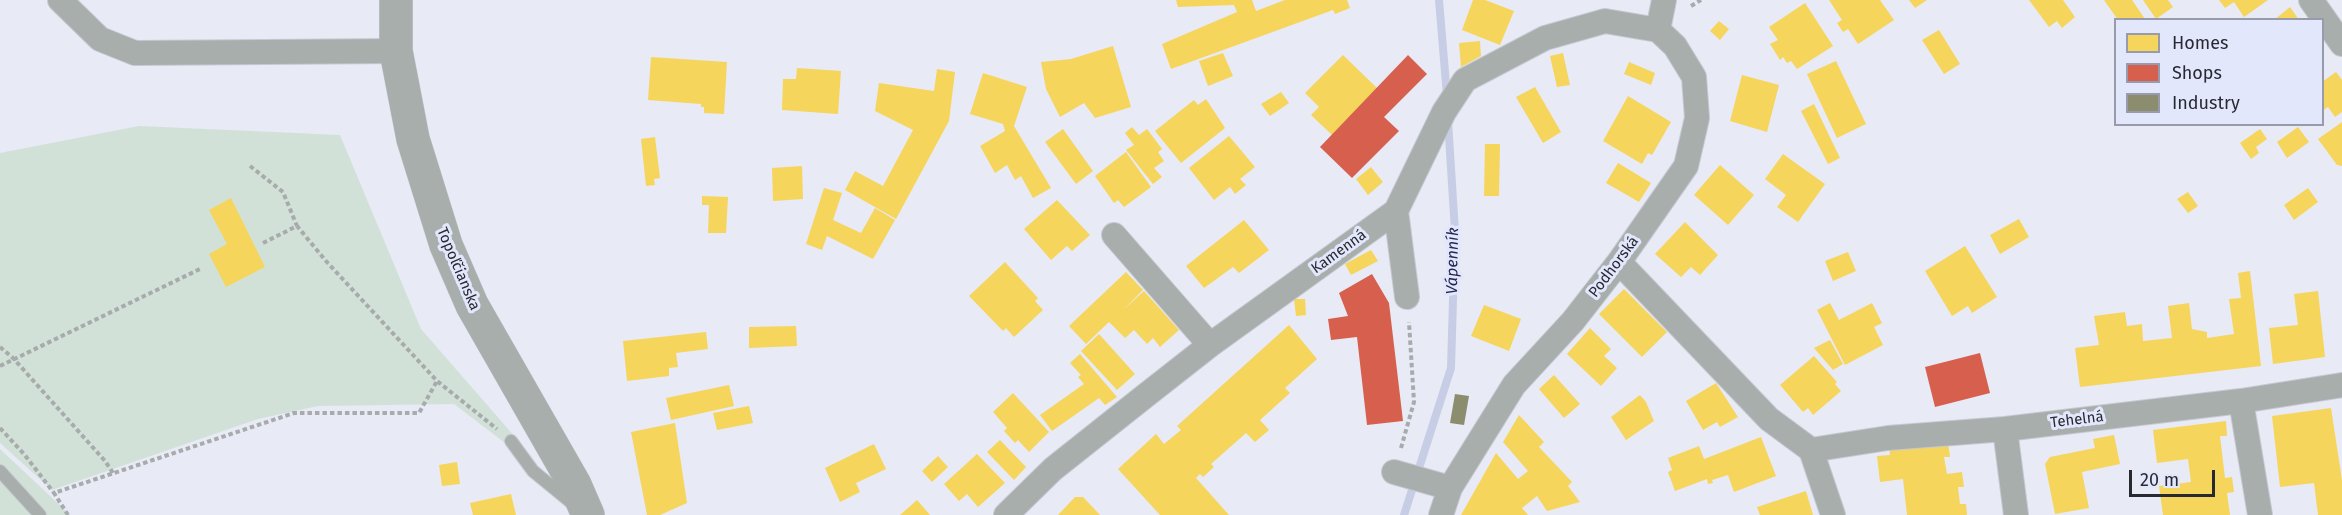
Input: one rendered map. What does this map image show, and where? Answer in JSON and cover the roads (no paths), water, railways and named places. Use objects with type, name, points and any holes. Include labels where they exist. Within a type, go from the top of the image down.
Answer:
[{"type":"main road","name":"Topoľčianska","points":[[396,0],[396,51],[413,139],[446,245],[472,305],[575,485],[587,515]]},
{"type":"street","points":[[60,0],[100,39],[135,53],[396,51]]},
{"type":"street","points":[[1658,30],[1664,0]]},
{"type":"street","points":[[2311,0],[2324,18]]},
{"type":"street","points":[[2324,18],[2342,44]]},
{"type":"street","name":"Kamenná","points":[[1006,515],[1053,469],[1210,345],[1395,211],[1444,112],[1465,80],[1545,38],[1605,21],[1658,30]]},
{"type":"street","name":"Podhorská","points":[[1441,515],[1441,485],[1514,385],[1573,321],[1686,166],[1697,118],[1694,77],[1675,46],[1658,30]]},
{"type":"street","points":[[1395,211],[1407,297]]},
{"type":"street","points":[[1114,235],[1210,345]]},
{"type":"street","points":[[1618,262],[1768,419],[1811,450],[1833,515]]},
{"type":"street","name":"Tehelná","points":[[1811,450],[1888,438],[2005,429],[2342,385]]},
{"type":"street","points":[[2241,400],[2260,515]]},
{"type":"street","points":[[2005,429],[2016,515]]},
{"type":"street","points":[[1394,472],[1441,485]]},
{"type":"lane","points":[[511,441],[533,471],[587,515]]},
{"type":"lane","points":[[0,471],[40,515]]},
{"type":"waterway","name":"Vápenník","points":[[1439,0],[1447,96]]},
{"type":"waterway","name":"Vápenník","points":[[1404,515],[1451,368],[1455,231],[1448,121]]}]
